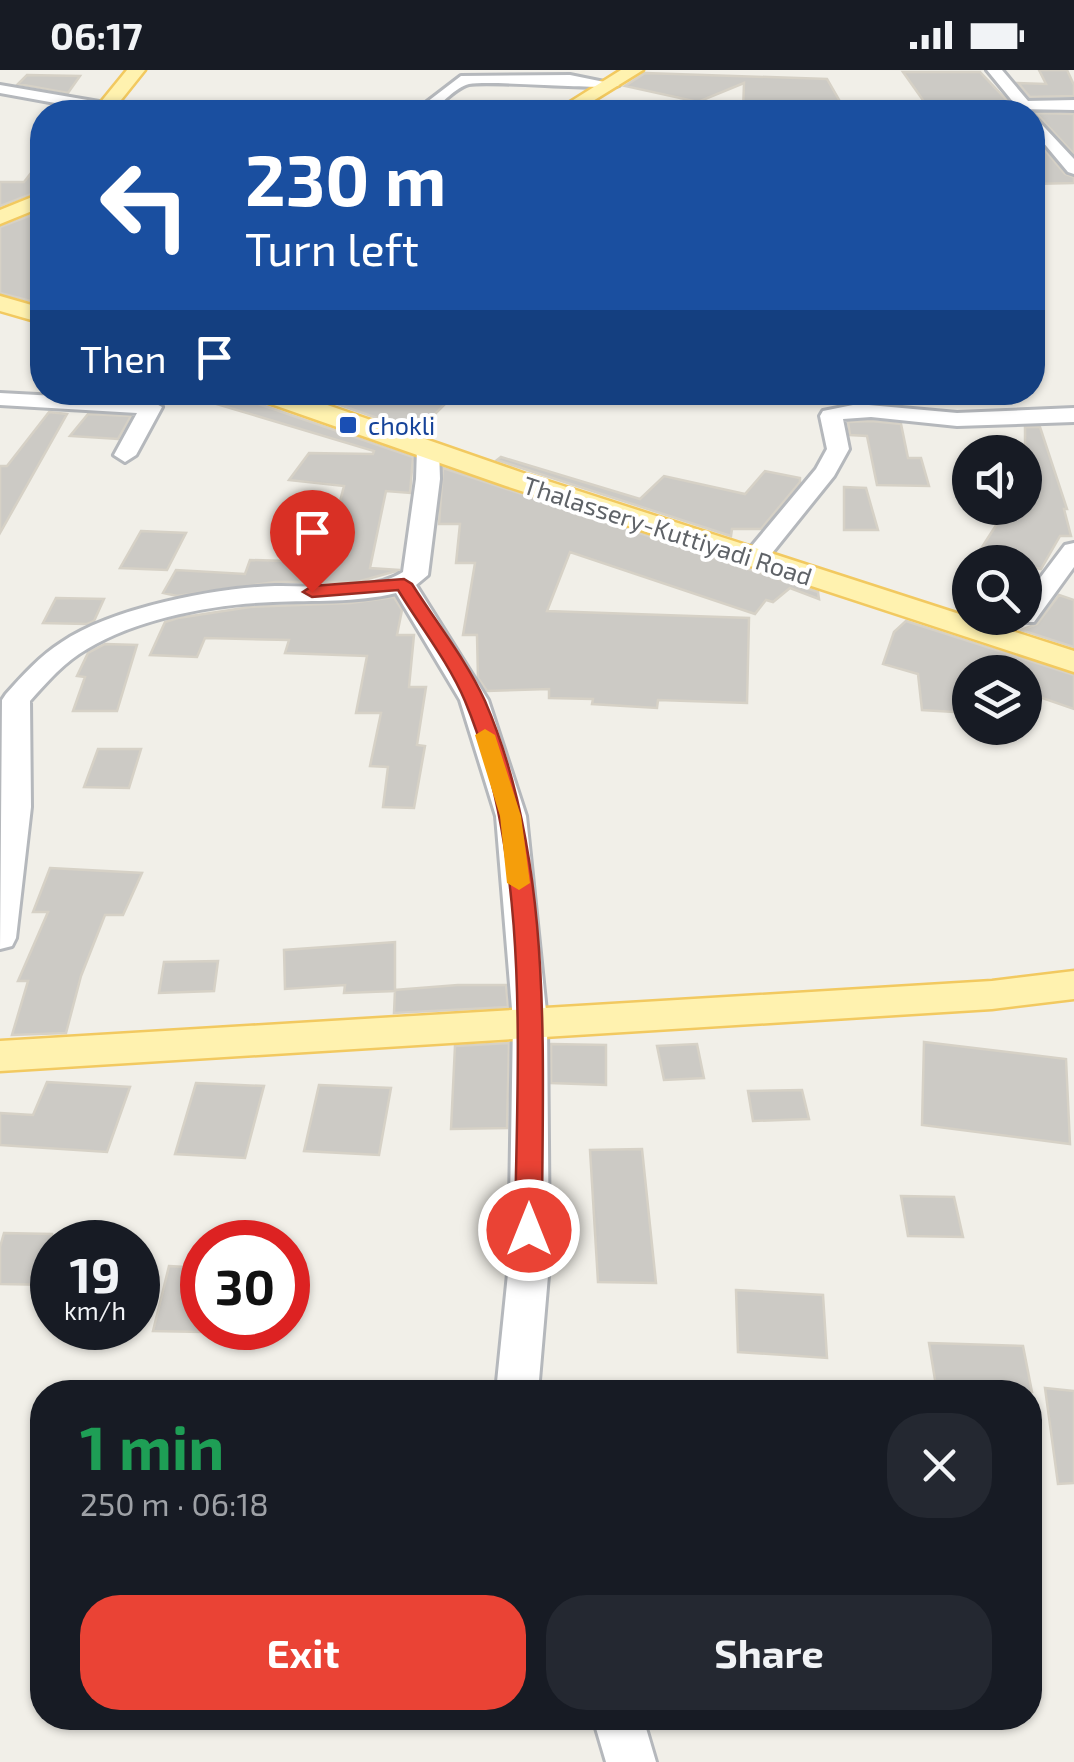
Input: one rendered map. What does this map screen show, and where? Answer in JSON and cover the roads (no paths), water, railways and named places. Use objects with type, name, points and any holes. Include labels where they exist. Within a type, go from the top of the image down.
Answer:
[{"type":"main road","points":[[120,100],[136,70]]},
{"type":"main road","points":[[584,100],[634,70]]},
{"type":"main road","points":[[0,218],[30,206]]},
{"type":"main road","points":[[0,302],[30,312]]},
{"type":"main road","name":"Thalassery-Kuttiyadi Road","points":[[330,405],[428,449],[755,558],[952,607]]},
{"type":"main road","name":"Thalassery-Kuttiyadi Road","points":[[1034,635],[1074,662]]},
{"type":"main road","points":[[0,1056],[992,994],[1074,985]]},
{"type":"street","points":[[994,70],[1018,100]]},
{"type":"street","points":[[437,100],[461,80],[570,79],[612,85]]},
{"type":"street","points":[[0,89],[60,100]]},
{"type":"street","points":[[1045,109],[1074,105]]},
{"type":"street","points":[[1045,133],[1074,169]]},
{"type":"street","points":[[0,400],[30,400]]},
{"type":"street","points":[[125,455],[151,407],[143,405]]},
{"type":"street","points":[[818,405],[832,416]]},
{"type":"street","points":[[755,558],[826,470],[838,449],[830,422],[832,416],[842,412],[887,412],[977,420],[1074,415]]},
{"type":"street","points":[[0,938],[16,700],[43,669],[84,639],[173,612],[252,595],[377,589],[404,584],[416,575],[428,449]]},
{"type":"street","points":[[1042,592],[1074,550]]},
{"type":"street","points":[[404,584],[474,700],[511,816],[530,1021],[528,1264],[519,1380]]},
{"type":"street","points":[[622,1730],[631,1762]]},
{"type":"place","name":"chokli","points":[[348,425]]}]
